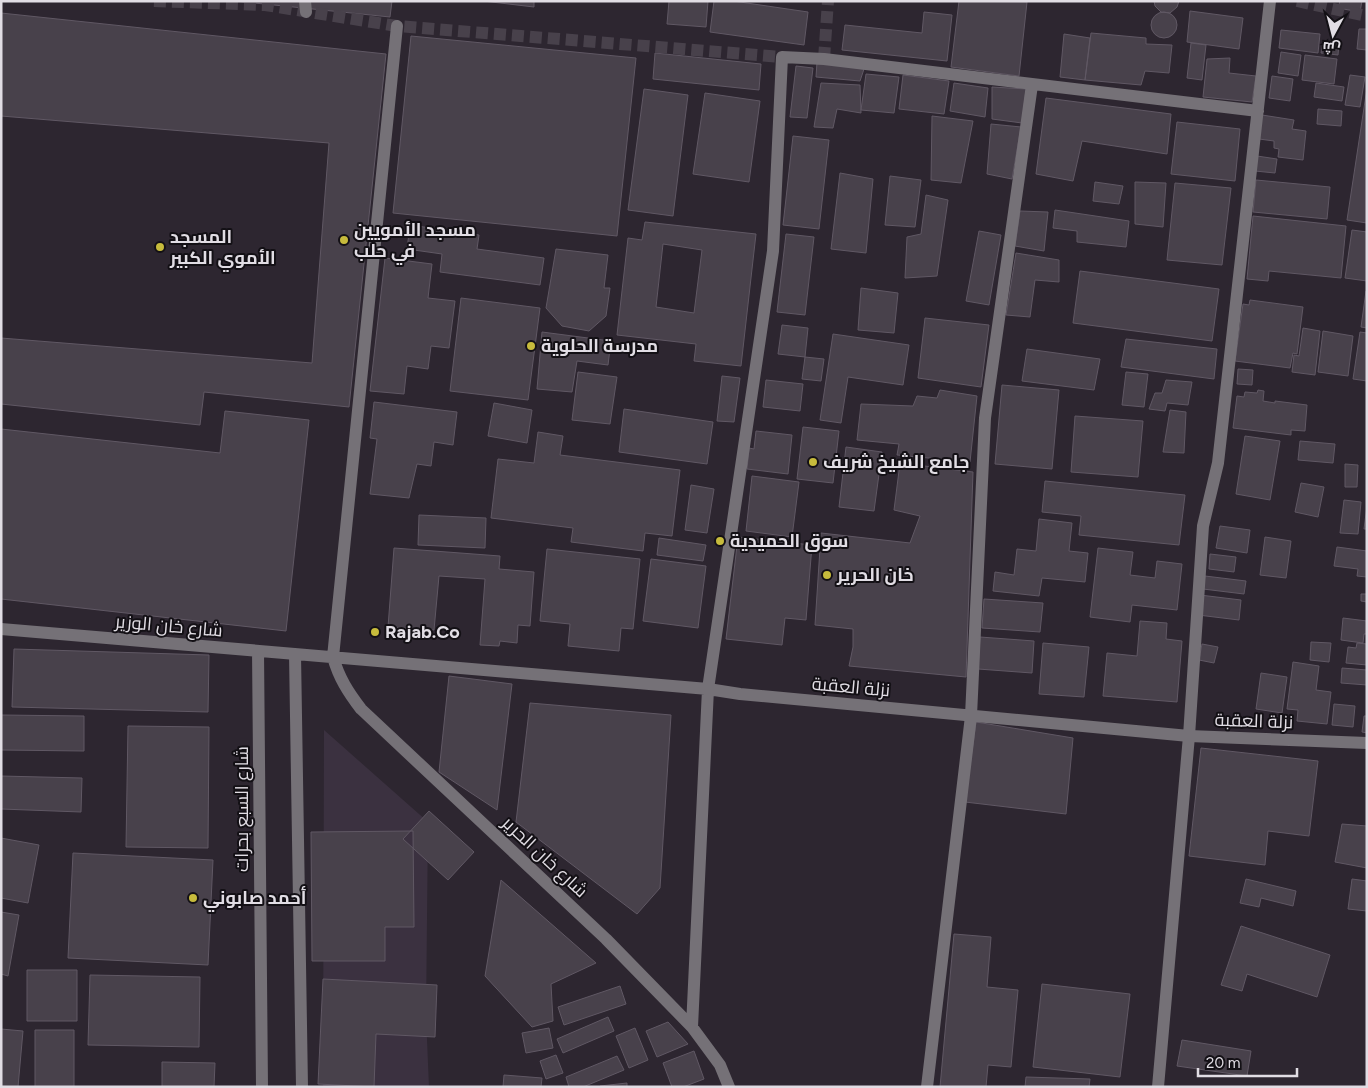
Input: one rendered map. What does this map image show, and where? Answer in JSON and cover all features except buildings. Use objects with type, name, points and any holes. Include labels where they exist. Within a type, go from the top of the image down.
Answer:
[{"type":"street","points":[[1158,1087],[1189,736],[1203,526],[1218,463],[1270,1]]},
{"type":"street","points":[[333,657],[397,26]]},
{"type":"street","points":[[692,1027],[708,689],[773,251],[782,57],[824,60],[1258,110]]},
{"type":"street","points":[[928,1087],[971,716],[985,418],[1032,85]]},
{"type":"street","name":"شارع خان الوزير","points":[[1,629],[333,657]]},
{"type":"street","name":"شارع السبع بحرات","points":[[258,651],[262,1087]]},
{"type":"street","points":[[295,654],[302,1087]]},
{"type":"street","name":"نزلة العقبة","points":[[333,657],[708,689],[740,694],[1189,736],[1367,743]]},
{"type":"street","name":"شارع خان الحرير","points":[[333,657],[343,685],[362,708],[606,939],[692,1027],[720,1065],[730,1087]]},
{"type":"shaded area","points":[[324,730],[428,822],[426,1016],[429,1087],[323,1087]]},
{"type":"tunnel","points":[[154,1],[265,5],[397,26],[782,57]]},
{"type":"tunnel","points":[[824,59],[828,1]]},
{"type":"tunnel","points":[[1297,1],[1367,16]]},
{"type":"place","name":"مسجد الأمويين في حلب","points":[[344,240]]},
{"type":"place","name":"المسجد الأموي الكبير","points":[[160,247]]},
{"type":"place","name":"مدرسة الحلوية","points":[[531,346]]},
{"type":"place","name":"جامع الشيخ شريف","points":[[813,462]]},
{"type":"place","name":"سوق الحميدية","points":[[720,541]]},
{"type":"place","name":"خان الحرير","points":[[827,575]]},
{"type":"place","name":"Rajab.Co","points":[[375,632]]},
{"type":"place","name":"أحمد صابوني","points":[[193,898]]}]
